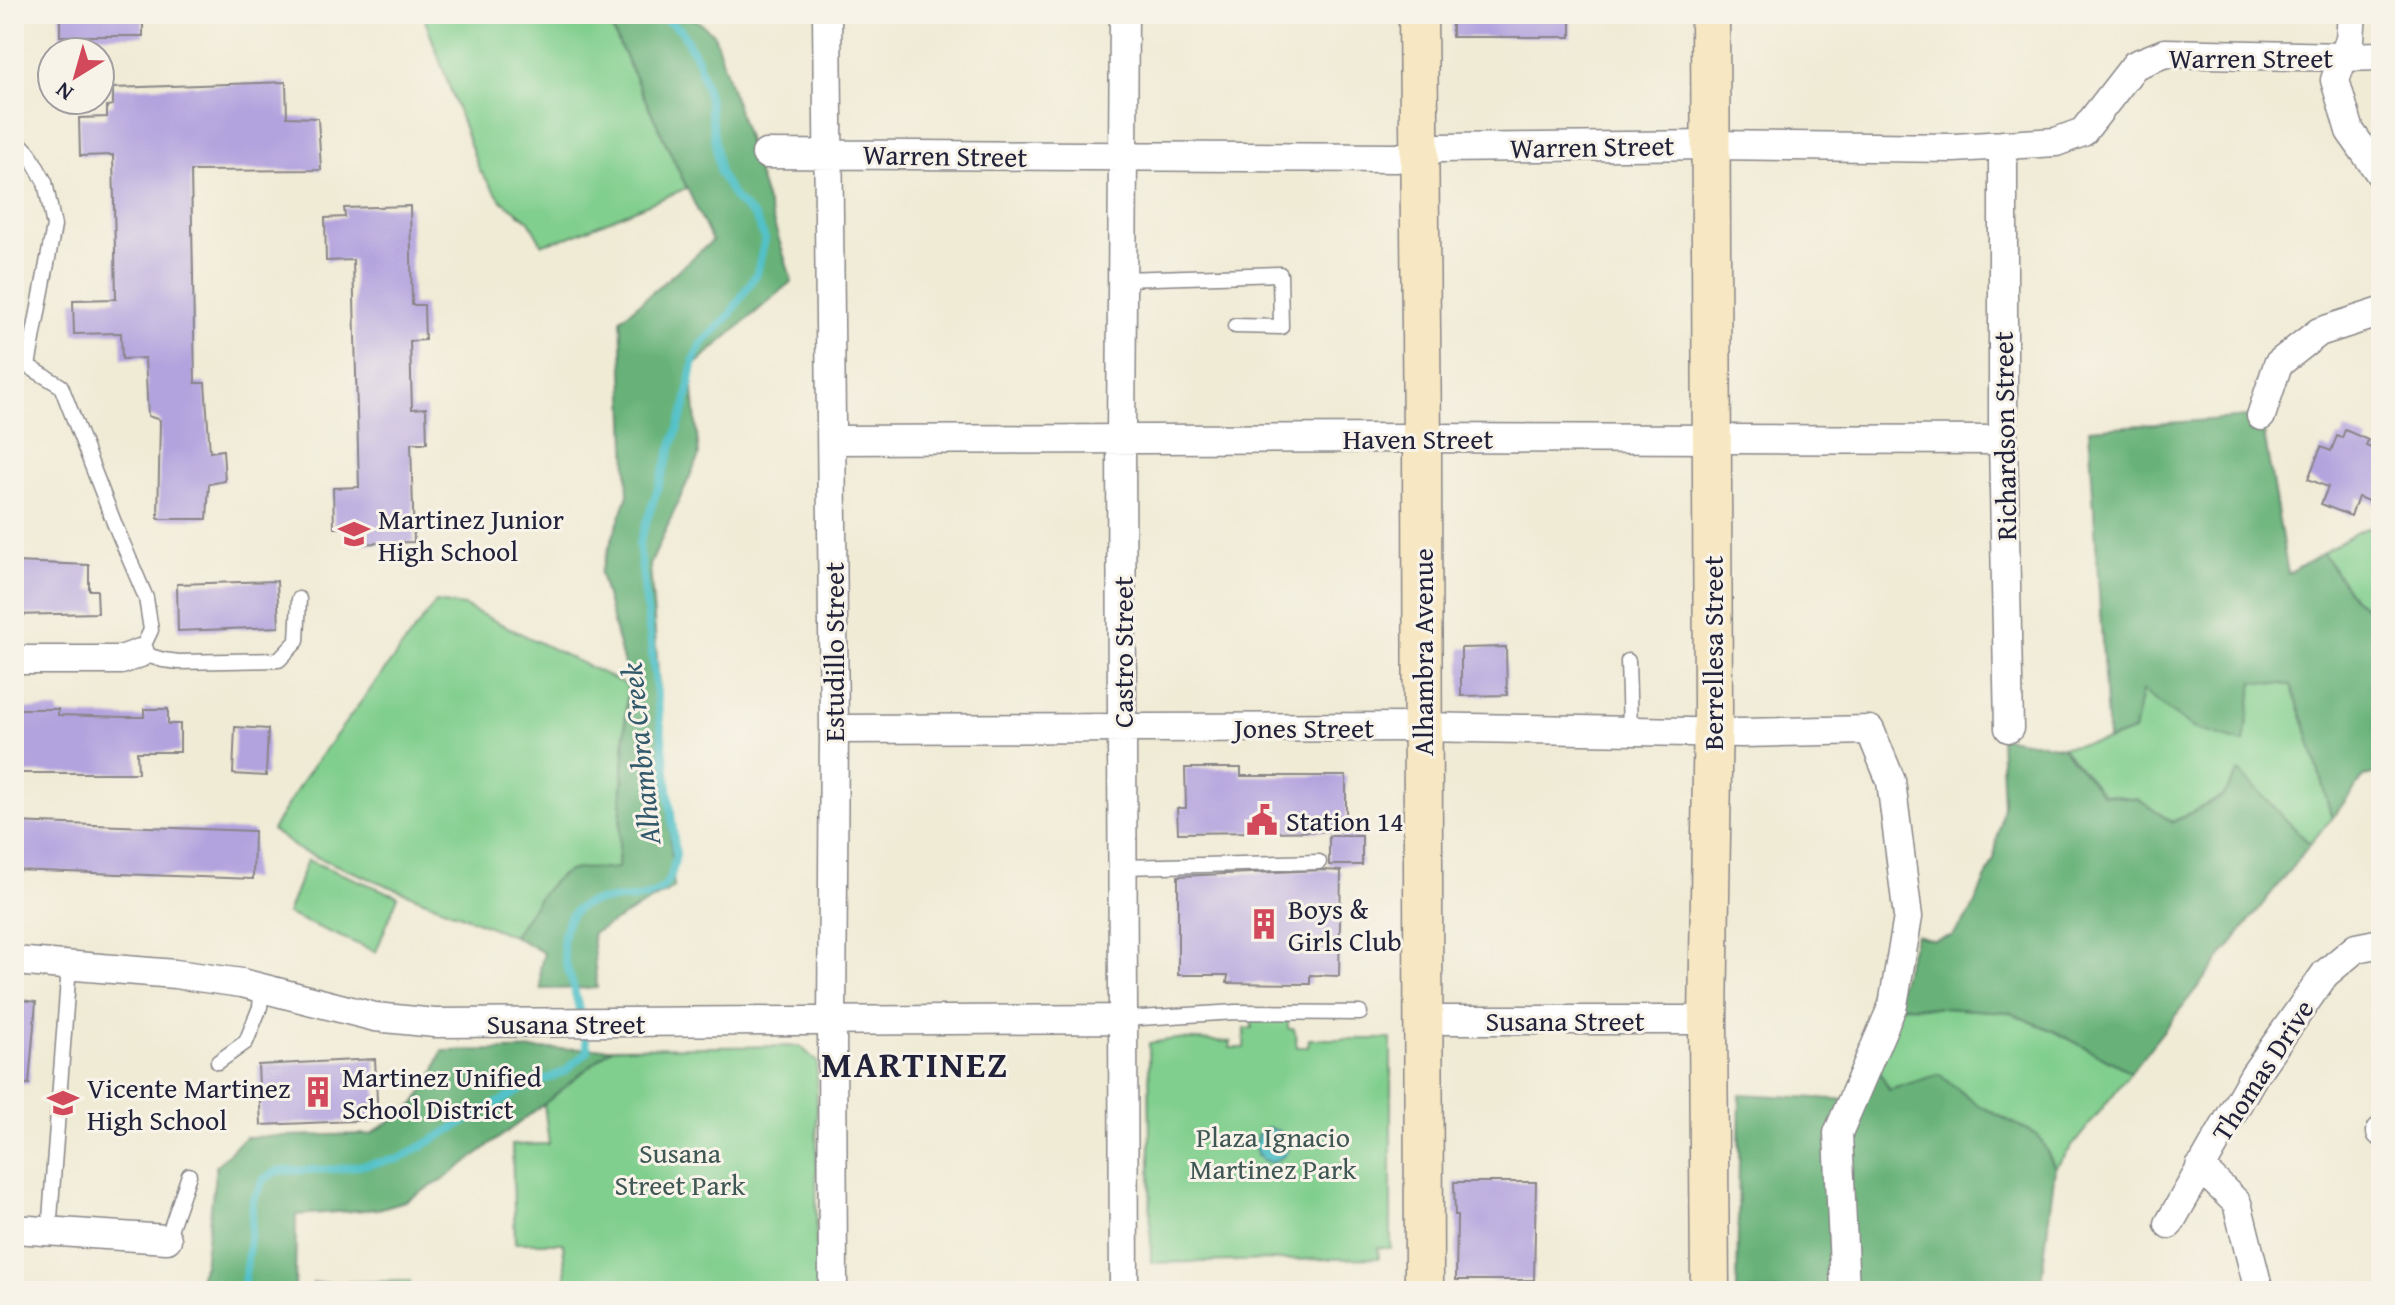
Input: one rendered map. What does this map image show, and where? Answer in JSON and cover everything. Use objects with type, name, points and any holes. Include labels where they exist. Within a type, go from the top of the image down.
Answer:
[{"type":"main road","name":"Alhambra Avenue","points":[[1418,14],[1424,1291]]},
{"type":"main road","name":"Berrellesa Street","points":[[1710,14],[1713,733],[1708,1020],[1710,1291]]},
{"type":"street","name":"Estudillo Street","points":[[827,14],[834,729],[833,1291]]},
{"type":"street","name":"Castro Street","points":[[1124,14],[1121,438],[1124,1291]]},
{"type":"street","points":[[2352,14],[2350,39],[2335,80],[2350,131],[2381,175]]},
{"type":"street","name":"Warren Street","points":[[766,154],[1397,158],[1439,148],[1712,145],[1954,148],[2056,142],[2083,132],[2135,65],[2165,53],[2381,56]]},
{"type":"street","name":"Richardson Street","points":[[2003,145],[2003,440],[2009,728]]},
{"type":"street","points":[[2261,416],[2278,364],[2319,332],[2381,312]]},
{"type":"street","name":"Haven Street","points":[[832,440],[2003,440]]},
{"type":"street","points":[[14,660],[121,660],[140,653]]},
{"type":"street","name":"Jones Street","points":[[834,729],[1421,727],[1713,733],[1870,730],[1891,781],[1908,917],[1893,1005],[1838,1133],[1845,1291]]},
{"type":"street","name":"Thomas Drive","points":[[2169,1224],[2254,1075],[2325,974],[2356,948],[2381,943]]},
{"type":"street","name":"Susana Street","points":[[14,961],[175,974],[262,987],[375,1017],[435,1023],[1124,1019]]},
{"type":"street","name":"Susana Street","points":[[1422,1020],[1708,1020]]},
{"type":"street","points":[[2200,1167],[2237,1203],[2259,1291]]},
{"type":"street","points":[[14,1229],[167,1239]]},
{"type":"lane","points":[[14,137],[29,153],[45,182],[54,226],[21,367],[61,386],[146,598],[151,630],[140,653],[179,662],[279,660],[297,641],[299,599]]},
{"type":"lane","points":[[1123,279],[1280,274],[1281,327],[1235,326]]},
{"type":"lane","points":[[1628,661],[1630,731]]},
{"type":"lane","points":[[1123,867],[1319,862]]},
{"type":"lane","points":[[49,1232],[69,966]]},
{"type":"lane","points":[[218,1062],[246,1042],[260,1007],[262,987]]},
{"type":"lane","points":[[1124,1019],[1236,1012],[1360,1013]]},
{"type":"lane","points":[[167,1239],[189,1175]]},
{"type":"green space","points":[[423,14],[605,14],[687,188],[569,237],[542,244],[529,221],[501,200],[479,169]]},
{"type":"green space","points":[[605,14],[689,14],[714,34],[792,281],[691,368],[699,456],[650,565],[674,888],[592,934],[597,988],[541,989],[540,968],[544,953],[513,936],[547,888],[564,873],[579,869],[618,868],[628,680],[600,573],[628,495],[621,319],[712,241]]},
{"type":"green space","points":[[2261,416],[2288,574],[2323,553],[2353,598],[2381,617],[2381,773],[2364,777],[2332,818],[2291,685],[2253,682],[2244,743],[2193,728],[2142,691],[2134,731],[2108,740],[2089,429]]},
{"type":"green space","points":[[2381,522],[2381,617],[2353,598],[2323,553],[2357,532]]},
{"type":"green space","points":[[436,602],[464,606],[627,685],[618,869],[571,870],[513,936],[299,850],[272,830],[306,775]]},
{"type":"green space","points":[[2253,681],[2291,685],[2306,727],[2332,818],[2310,844],[2239,773],[2222,797],[2172,822],[2137,799],[2102,794],[2062,747],[2108,740],[2134,731],[2142,690],[2193,728]]},
{"type":"green space","points":[[2000,737],[2062,747],[2102,794],[2137,799],[2172,822],[2222,797],[2239,772],[2310,844],[2131,1072],[2056,1032],[2008,1012],[1893,1005],[1916,935],[1933,940],[1952,936],[1970,914],[1994,859],[2003,805]]},
{"type":"green space","points":[[307,860],[398,896],[376,952],[287,914]]},
{"type":"green space","points":[[1893,1005],[2008,1012],[2056,1032],[2131,1072],[2055,1168],[2039,1136],[1976,1104],[1940,1074],[1889,1090],[1871,1056]]},
{"type":"green space","name":"Plaza Ignacio Martinez Park","points":[[1252,1021],[1288,1021],[1288,1029],[1294,1029],[1297,1047],[1308,1047],[1309,1039],[1391,1039],[1391,1248],[1378,1248],[1379,1258],[1151,1263],[1149,1043],[1175,1039],[1231,1042],[1230,1048],[1244,1048],[1245,1029],[1252,1028]]},
{"type":"green space","name":"Susana Street Park","points":[[800,1046],[817,1062],[816,1291],[567,1289],[563,1243],[515,1243],[512,1145],[549,1144],[544,1104],[612,1048]]},
{"type":"green space","points":[[612,1048],[443,1180],[405,1201],[378,1209],[296,1215],[295,1291],[195,1291],[204,1264],[216,1166],[245,1137],[371,1134],[415,1104],[434,1073],[442,1051]]},
{"type":"green space","points":[[1871,1056],[1889,1090],[1939,1074],[1976,1104],[2039,1136],[2055,1168],[2040,1291],[1737,1291],[1740,1094],[1852,1100]]},
{"type":"green space","points":[[410,1281],[410,1291],[313,1291],[313,1283]]},
{"type":"water","points":[[1268,1128],[1280,1131],[1289,1146],[1285,1155],[1272,1163],[1261,1159],[1252,1145],[1257,1135]]},
{"type":"building","points":[[60,14],[143,14],[143,36],[60,36]]},
{"type":"building","points":[[1452,14],[1571,14],[1571,37],[1452,37]]},
{"type":"building","points":[[286,82],[287,117],[318,118],[321,170],[191,171],[195,383],[205,383],[210,452],[223,450],[225,481],[209,484],[207,519],[158,519],[160,420],[148,416],[145,358],[122,359],[121,333],[74,334],[73,300],[116,299],[113,155],[80,156],[79,118],[116,116],[116,88]]},
{"type":"building","points":[[410,206],[412,305],[424,305],[425,340],[410,341],[412,409],[426,408],[427,443],[411,443],[414,542],[351,544],[350,528],[334,528],[333,488],[359,487],[353,260],[326,261],[325,218],[345,217],[344,208]]},
{"type":"building","points":[[2345,430],[2368,440],[2366,446],[2381,452],[2381,506],[2358,497],[2351,516],[2321,504],[2328,487],[2308,479],[2321,447],[2331,451],[2337,436],[2342,438]]},
{"type":"building","points":[[14,562],[89,565],[89,590],[97,590],[98,613],[14,615]]},
{"type":"building","points":[[277,581],[279,627],[178,631],[177,584]]},
{"type":"building","points":[[1506,647],[1507,695],[1461,696],[1461,648]]},
{"type":"building","points":[[16,709],[58,709],[58,715],[144,717],[144,709],[168,709],[168,724],[180,724],[180,752],[137,752],[138,773],[16,773]]},
{"type":"building","points":[[235,727],[268,729],[266,776],[233,774]]},
{"type":"building","name":"Station 14","points":[[1185,768],[1241,768],[1241,776],[1346,776],[1346,831],[1178,833],[1177,808],[1186,808]]},
{"type":"building","points":[[14,822],[254,831],[253,879],[14,870]]},
{"type":"building","points":[[1329,836],[1362,836],[1362,865],[1329,865]]},
{"type":"building","name":"Boys & Girls Club","points":[[1341,871],[1339,976],[1310,975],[1310,984],[1227,983],[1228,975],[1178,975],[1178,876]]},
{"type":"building","points":[[14,999],[36,1002],[29,1084],[14,1083]]},
{"type":"building","name":"Martinez Unified School District","points":[[375,1059],[378,1120],[261,1125],[258,1065]]},
{"type":"building","points":[[1454,1182],[1536,1182],[1534,1280],[1456,1280]]},
{"type":"waterway","name":"Alhambra Creek","points":[[243,1291],[253,1200],[264,1179],[277,1171],[339,1169],[399,1159],[526,1087],[564,1072],[588,1051],[564,955],[568,921],[578,908],[592,902],[644,897],[659,891],[672,873],[676,855],[639,544],[686,404],[694,359],[701,345],[729,316],[757,273],[765,239],[755,217],[736,200],[720,174],[708,96],[698,61],[681,30],[657,14]]},
{"type":"place","name":"Martinez Junior High School","points":[[354,534]]},
{"type":"place","name":"Station 14","points":[[1262,820]]},
{"type":"place","name":"Boys & Girls Club","points":[[1264,924]]},
{"type":"place","name":"Martinez Unified School District","points":[[318,1092]]},
{"type":"place","name":"Vicente Martinez High School","points":[[63,1103]]},
{"type":"district","name":"MARTINEZ","points":[[915,1063]]}]
